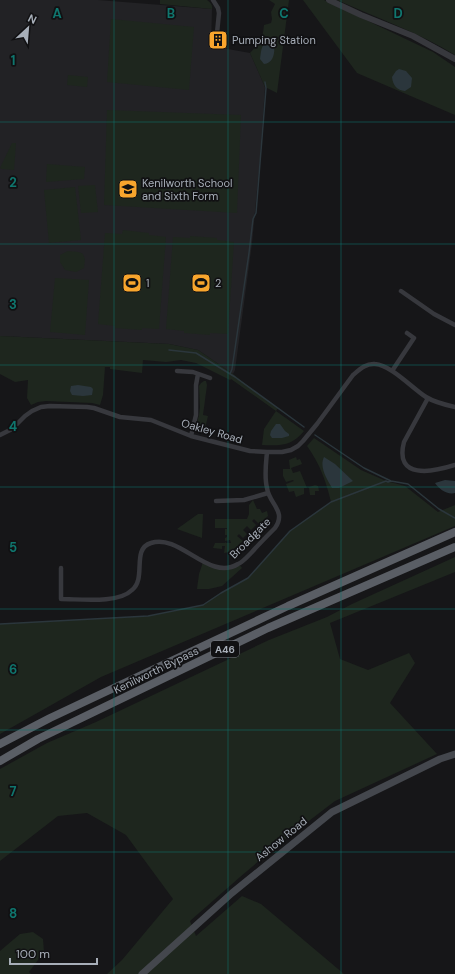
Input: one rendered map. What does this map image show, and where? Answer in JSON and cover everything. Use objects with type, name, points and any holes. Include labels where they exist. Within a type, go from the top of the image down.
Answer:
[{"type":"highway","name":"Kenilworth Bypass","points":[[0,744],[50,718],[282,609],[455,532]]},
{"type":"highway","name":"Kenilworth Bypass","points":[[0,761],[38,739],[268,628],[455,547]]},
{"type":"main road","name":"Ashow Road","points":[[142,974],[232,892],[332,812],[440,759],[455,754]]},
{"type":"street","points":[[213,0],[219,13],[217,33]]},
{"type":"street","points":[[329,0],[413,36],[455,59]]},
{"type":"street","points":[[401,291],[419,300],[440,318],[455,325]]},
{"type":"street","points":[[407,333],[414,338],[392,371],[428,398],[455,407]]},
{"type":"street","name":"Oakley Road","points":[[0,435],[12,429],[24,416],[41,407],[94,408],[120,416],[151,420],[191,436],[250,451],[282,452],[291,450],[298,446],[317,424],[353,375],[360,369],[374,364],[380,365],[392,371]]},
{"type":"street","points":[[176,371],[198,374],[210,378]]},
{"type":"street","points":[[191,436],[196,415],[196,385],[198,374]]},
{"type":"street","points":[[428,398],[404,442],[402,448],[403,458],[407,466],[417,471],[439,470],[455,465]]},
{"type":"street","name":"Broadgate","points":[[61,568],[61,598],[95,600],[125,595],[133,590],[139,578],[142,550],[144,546],[153,542],[162,542],[176,546],[199,560],[213,566],[226,568],[239,564],[275,528],[280,519],[279,512],[268,492],[266,485],[267,452]]},
{"type":"street","points":[[216,501],[244,500],[268,492]]},
{"type":"shaded area","name":"Kenilworth School and Sixth Form","points":[[0,0],[98,0],[212,9],[211,46],[250,53],[265,87],[252,243],[235,370],[233,374],[198,350],[169,344],[0,336]]},
{"type":"shaded area","points":[[160,0],[207,0],[211,4],[212,9],[160,4]]},
{"type":"shaded area","points":[[269,0],[289,0],[277,93],[265,87],[250,53],[262,40],[264,25],[271,23],[271,12],[275,4]]},
{"type":"shaded area","points":[[303,0],[324,0],[433,52],[455,67],[455,115],[357,73]]},
{"type":"shaded area","points":[[337,0],[455,0],[455,55],[412,32]]},
{"type":"shaded area","points":[[111,19],[194,27],[189,90],[107,82]]},
{"type":"shaded area","points":[[268,41],[274,44],[274,54],[270,62],[264,64],[260,59],[261,51],[264,44]]},
{"type":"shaded area","points":[[399,69],[406,71],[412,78],[411,87],[405,91],[400,90],[394,85],[392,77]]},
{"type":"shaded area","points":[[68,75],[88,77],[87,87],[67,85]]},
{"type":"shaded area","points":[[107,110],[241,115],[237,213],[104,205]]},
{"type":"shaded area","points":[[12,143],[16,143],[14,170],[2,169],[0,168]]},
{"type":"shaded area","points":[[47,164],[85,167],[84,179],[46,182]]},
{"type":"shaded area","points":[[95,185],[98,212],[81,213],[78,186]]},
{"type":"shaded area","points":[[75,187],[81,240],[49,243],[44,190]]},
{"type":"shaded area","name":"1","points":[[123,230],[149,233],[149,235],[166,237],[159,329],[142,328],[142,330],[115,328],[115,326],[98,324],[105,233],[122,234]]},
{"type":"shaded area","name":"2","points":[[190,236],[217,238],[217,240],[234,242],[228,334],[210,333],[210,335],[184,333],[184,331],[166,329],[173,237],[190,238]]},
{"type":"shaded area","points":[[68,251],[83,254],[85,259],[84,268],[76,272],[65,270],[60,262],[60,255]]},
{"type":"shaded area","points":[[55,278],[89,280],[85,335],[50,332]]},
{"type":"shaded area","points":[[0,336],[169,344],[198,350],[278,408],[276,411],[231,379],[230,380],[196,363],[181,360],[166,362],[143,360],[142,373],[105,367],[103,395],[100,405],[92,403],[46,401],[31,405],[27,398],[28,380],[15,382],[0,374]]},
{"type":"shaded area","points":[[206,381],[207,385],[203,415],[208,416],[204,433],[195,430],[200,407],[199,386]]},
{"type":"shaded area","points":[[78,385],[91,387],[93,389],[92,395],[72,395],[70,391],[71,386]]},
{"type":"shaded area","points":[[276,411],[304,431],[295,440],[285,444],[262,445],[264,429]]},
{"type":"shaded area","points":[[276,424],[280,424],[289,436],[272,438],[270,435],[271,431]]},
{"type":"shaded area","points":[[314,438],[361,470],[386,481],[405,486],[438,512],[455,505],[455,526],[101,677],[0,734],[0,624],[148,616],[203,605],[248,578],[290,531],[331,502],[316,459],[307,446]]},
{"type":"shaded area","points":[[296,457],[297,460],[300,459],[302,464],[291,468],[293,473],[300,471],[307,488],[304,488],[304,494],[296,497],[294,491],[289,492],[286,484],[294,481],[286,482],[283,476],[283,469],[290,469],[289,460]]},
{"type":"shaded area","points":[[324,457],[335,464],[353,481],[339,488],[332,488],[323,469],[322,465]]},
{"type":"shaded area","points":[[445,480],[455,481],[455,493],[444,491],[435,483]]},
{"type":"shaded area","points":[[315,485],[318,486],[319,491],[315,491],[315,495],[310,495],[309,488],[307,488]]},
{"type":"shaded area","points":[[253,500],[257,509],[260,509],[262,513],[267,511],[268,516],[259,524],[254,519],[252,521],[256,525],[251,530],[247,526],[243,530],[247,534],[243,538],[239,534],[237,536],[243,541],[234,549],[235,551],[224,553],[225,546],[222,546],[222,549],[213,548],[215,543],[231,543],[230,540],[225,541],[227,535],[225,535],[225,529],[227,528],[215,528],[215,519],[247,519],[249,514],[249,505]]},
{"type":"shaded area","points":[[198,514],[203,514],[202,538],[177,529]]},
{"type":"shaded area","points":[[455,557],[455,572],[330,623],[340,659],[368,670],[409,653],[415,663],[390,703],[437,754],[335,801],[280,843],[190,921],[196,936],[242,896],[261,904],[344,974],[107,974],[122,960],[173,899],[126,835],[87,813],[58,816],[0,861],[0,769],[47,743],[96,722],[269,640],[327,617]]},
{"type":"shaded area","points":[[203,562],[220,567],[239,564],[242,568],[222,586],[209,589],[197,589],[199,574]]},
{"type":"shaded area","points":[[33,932],[43,939],[44,952],[29,972],[31,974],[0,974],[0,951],[20,934]]},
{"type":"waterway","points":[[230,374],[232,369],[253,219],[256,213],[266,88],[265,82]]},
{"type":"waterway","points":[[169,350],[196,353],[235,377],[304,427]]},
{"type":"waterway","points":[[315,435],[364,468],[391,481],[408,484],[439,509],[455,518]]},
{"type":"waterway","points":[[0,624],[148,616],[203,605],[248,578],[290,531],[331,502],[386,481],[391,481]]},
{"type":"place","name":"Pumping Station","points":[[218,40]]},
{"type":"place","name":"Kenilworth School and Sixth Form","points":[[128,189]]},
{"type":"place","name":"1","points":[[132,283]]},
{"type":"place","name":"2","points":[[201,283]]}]
